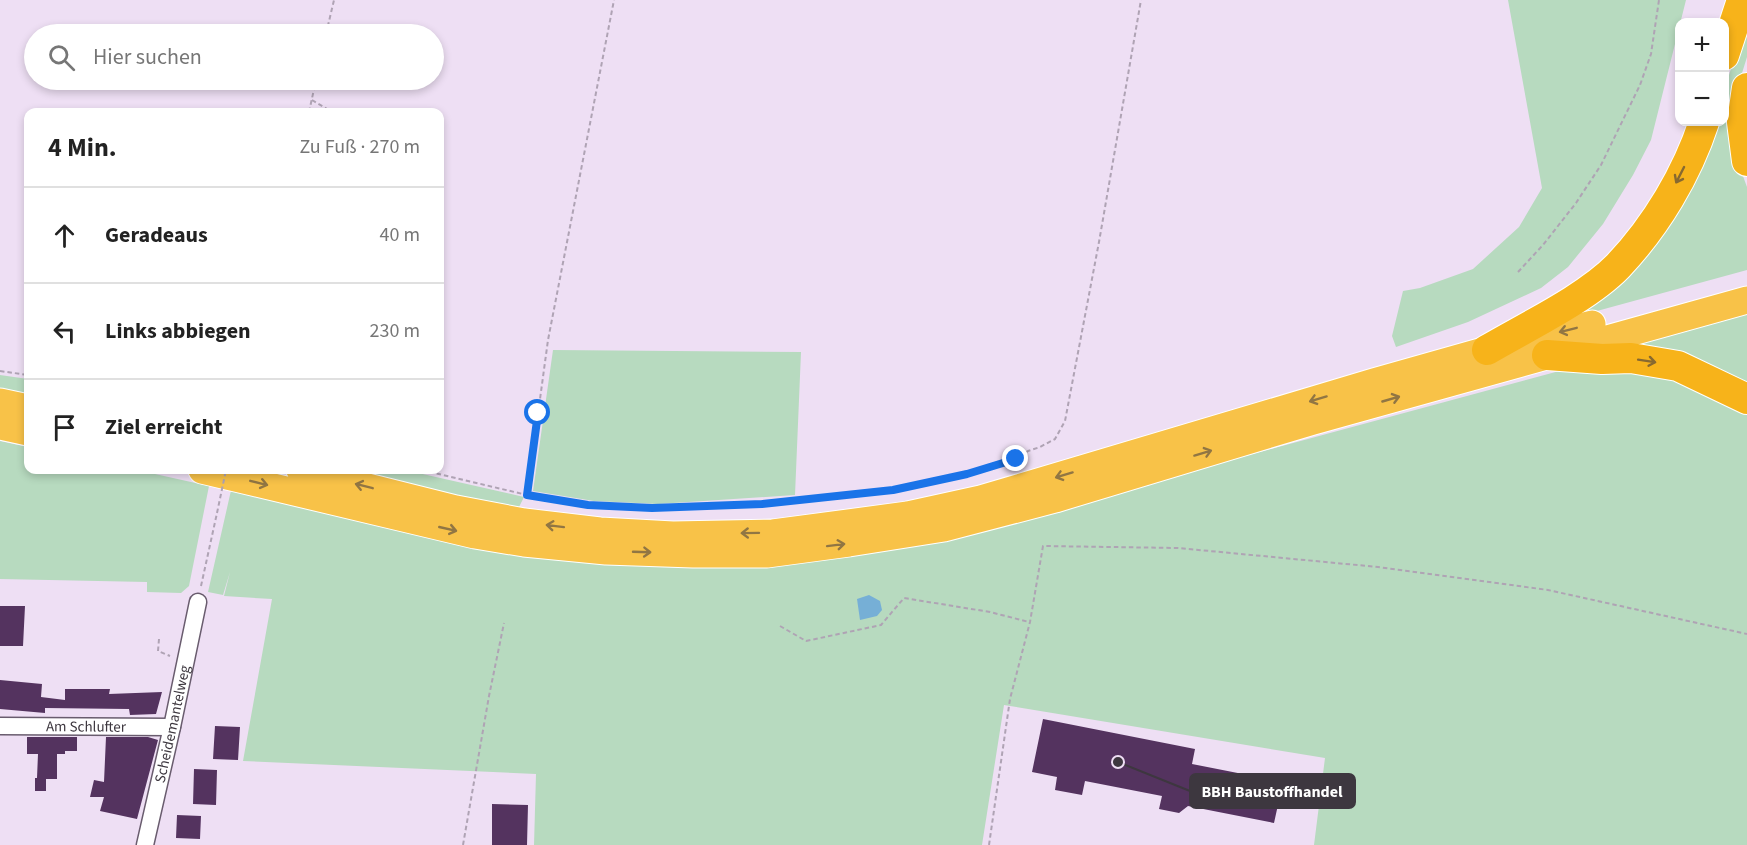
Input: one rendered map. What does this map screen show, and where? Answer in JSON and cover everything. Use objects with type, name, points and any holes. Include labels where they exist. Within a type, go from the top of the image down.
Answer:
[{"type":"highway","points":[[1729,42],[1742,0]]},
{"type":"highway","points":[[1747,88],[1742,122],[1747,161]]},
{"type":"highway","points":[[1487,350],[1581,294],[1617,267],[1662,211],[1698,141],[1703,126]]},
{"type":"highway","points":[[316,474],[456,509],[524,522],[600,531],[673,535],[773,532],[908,515],[981,499],[1487,350],[1747,284]]},
{"type":"highway","points":[[219,474],[463,532],[524,543],[606,551],[766,554],[955,525],[1055,499],[1313,421],[1747,300]]},
{"type":"highway","points":[[1546,355],[1602,359],[1631,358],[1678,366],[1747,399]]},
{"type":"highway","points":[[0,402],[24,407]]},
{"type":"highway","points":[[0,426],[24,431]]},
{"type":"street","name":"Scheidemantelweg","points":[[145,845],[198,602]]},
{"type":"street","name":"Am Schlufter","points":[[0,726],[172,727]]},
{"type":"path","points":[[328,24],[334,0]]},
{"type":"path","points":[[527,495],[548,340],[614,0]]},
{"type":"path","points":[[440,474],[527,495],[588,505],[652,508],[762,504],[893,490],[933,482],[1016,459],[1055,439],[1065,421],[1100,242],[1141,0]]},
{"type":"path","points":[[1518,272],[1576,203],[1601,165],[1640,85],[1651,54],[1659,0]]},
{"type":"path","points":[[310,108],[314,90]]},
{"type":"path","points":[[312,100],[325,108]]},
{"type":"path","points":[[0,371],[24,374]]},
{"type":"path","points":[[198,602],[225,474]]},
{"type":"path","points":[[989,845],[1010,699],[1030,622],[1044,546],[1178,548],[1378,567],[1548,590],[1747,634]]},
{"type":"path","points":[[780,626],[806,641],[881,626],[904,598],[990,612],[1030,622]]},
{"type":"path","points":[[463,845],[504,623]]},
{"type":"path","points":[[159,639],[158,651],[186,662]]},
{"type":"green space","points":[[1508,0],[1686,0],[1682,18],[1675,18],[1675,44],[1651,140],[1603,224],[1568,267],[1541,288],[1468,322],[1396,347],[1392,336],[1403,291],[1420,288],[1473,269],[1519,227],[1542,188]]},
{"type":"green space","points":[[1747,17],[1747,57],[1738,86],[1737,160],[1747,187],[1747,270],[1553,323],[1587,303],[1711,126],[1729,126],[1729,75]]},
{"type":"green space","points":[[1747,313],[1747,389],[1617,344]]},
{"type":"green space","points":[[553,350],[801,352],[795,495],[658,504],[594,501],[533,491]]},
{"type":"green space","points":[[1648,369],[1747,409],[1747,845],[1314,845],[1325,758],[1004,705],[982,845],[534,845],[536,774],[243,761],[272,599],[224,596],[230,572],[223,595],[208,592],[232,486],[615,562],[1156,480],[1563,370]]},
{"type":"green space","points":[[0,375],[24,378],[24,396],[0,391]]},
{"type":"green space","points":[[0,441],[24,446],[24,474],[155,474],[209,486],[189,586],[181,593],[147,592],[147,582],[0,579]]},
{"type":"green space","points":[[363,474],[423,474],[524,497],[517,511]]},
{"type":"water","points":[[869,595],[880,601],[882,610],[877,616],[860,620],[857,599]]},
{"type":"building","points":[[0,606],[25,606],[23,646],[0,646]]},
{"type":"building","points":[[0,680],[42,684],[41,697],[65,700],[65,689],[110,689],[109,694],[162,692],[156,714],[130,715],[129,709],[45,708],[45,713],[0,709]]},
{"type":"building","points":[[1043,719],[1195,749],[1192,764],[1283,782],[1274,823],[1188,806],[1179,813],[1159,809],[1162,796],[1085,781],[1082,795],[1055,790],[1057,777],[1032,772]]},
{"type":"building","points":[[215,726],[240,727],[238,760],[213,759]]},
{"type":"building","points":[[27,737],[77,737],[77,751],[57,754],[57,779],[46,779],[46,791],[35,791],[38,754],[27,754]]},
{"type":"building","points":[[106,737],[148,737],[158,740],[137,819],[100,811],[104,797],[90,797],[94,780],[104,782]]},
{"type":"building","points":[[194,769],[217,770],[216,805],[193,804]]},
{"type":"building","points":[[492,804],[528,805],[527,845],[492,845]]},
{"type":"building","points":[[177,815],[201,816],[200,839],[176,838]]},
{"type":"place","name":"BBH Baustoffhandel","points":[[1118,762]]},
{"type":"route","points":[[538,413],[527,495],[588,505],[652,508],[762,504],[893,490],[967,474],[1016,459]]}]
